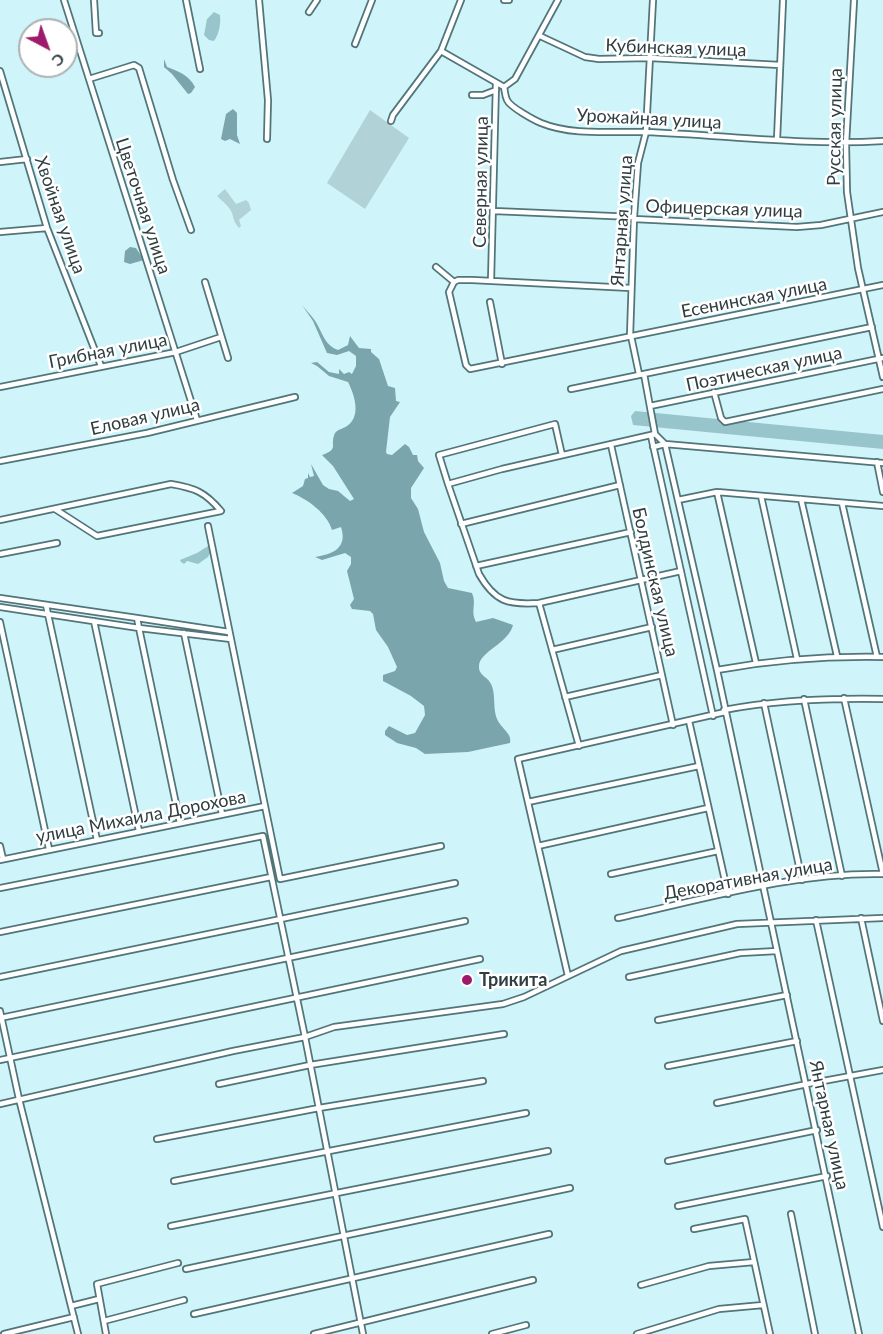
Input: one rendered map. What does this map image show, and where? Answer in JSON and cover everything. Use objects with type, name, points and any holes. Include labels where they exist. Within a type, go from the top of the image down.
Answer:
[{"type":"street","name":"Цветочная улица","points":[[64,0],[197,420]]},
{"type":"street","points":[[94,0],[94,22],[96,33],[99,33]]},
{"type":"street","points":[[186,0],[200,69]]},
{"type":"street","points":[[259,0],[268,100],[267,139]]},
{"type":"street","points":[[309,12],[317,0]]},
{"type":"street","points":[[355,44],[372,0]]},
{"type":"street","points":[[391,121],[393,115],[441,51],[461,0]]},
{"type":"street","points":[[504,0],[509,0]]},
{"type":"street","points":[[504,87],[515,79],[558,0]]},
{"type":"street","name":"Янтарная улица","points":[[652,0],[646,132],[638,163],[634,218],[630,336],[650,406],[653,447],[713,716]]},
{"type":"street","points":[[777,140],[783,0]]},
{"type":"street","name":"Русская улица","points":[[854,0],[846,144],[847,192],[863,290],[881,358],[883,376]]},
{"type":"street","name":"Кубинская улица","points":[[540,36],[585,57],[599,59],[650,58],[780,65]]},
{"type":"street","name":"Урожайная улица","points":[[441,51],[504,87],[508,103],[540,123],[579,131],[646,132],[846,144],[883,141]]},
{"type":"street","points":[[89,79],[134,65],[139,68],[173,180],[191,230]]},
{"type":"street","name":"Хвойная улица","points":[[0,71],[3,91],[27,159],[47,228],[101,366]]},
{"type":"street","name":"Северная улица","points":[[491,281],[496,83]]},
{"type":"street","points":[[472,95],[483,95],[496,90]]},
{"type":"street","points":[[0,162],[27,159]]},
{"type":"street","name":"Офицерская улица","points":[[494,211],[797,227],[821,225],[883,212]]},
{"type":"street","points":[[0,232],[47,228]]},
{"type":"street","points":[[436,267],[454,282],[458,280],[491,281],[631,288]]},
{"type":"street","points":[[205,282],[228,358]]},
{"type":"street","name":"Есенинская улица","points":[[454,282],[449,292],[468,368],[502,364],[883,285]]},
{"type":"street","points":[[490,302],[502,364]]},
{"type":"street","points":[[571,389],[872,327]]},
{"type":"street","name":"Грибная улица","points":[[0,387],[176,352],[221,337]]},
{"type":"street","name":"Поэтическая улица","points":[[650,406],[881,358]]},
{"type":"street","points":[[714,392],[721,418],[725,422],[883,389]]},
{"type":"street","name":"Еловая улица","points":[[0,461],[147,433],[295,397]]},
{"type":"street","points":[[562,455],[555,424],[439,454],[476,566],[485,585],[499,599],[518,604],[539,603],[681,571]]},
{"type":"street","points":[[448,484],[501,469],[653,435],[665,444]]},
{"type":"street","points":[[653,447],[665,444],[883,463]]},
{"type":"street","name":"Янтарная улица","points":[[665,444],[717,670],[859,1334]]},
{"type":"street","name":"Болдинская улица","points":[[611,445],[673,725]]},
{"type":"street","points":[[877,462],[883,492]]},
{"type":"street","points":[[0,520],[171,484],[192,488],[209,498],[221,511],[97,536],[55,509]]},
{"type":"street","points":[[461,524],[620,484]]},
{"type":"street","points":[[717,492],[756,663]]},
{"type":"street","points":[[678,500],[717,492],[883,506]]},
{"type":"street","points":[[761,496],[797,659]]},
{"type":"street","points":[[801,499],[837,656]]},
{"type":"street","points":[[717,670],[797,659],[837,656],[880,657],[842,503]]},
{"type":"street","points":[[208,526],[265,806]]},
{"type":"street","points":[[476,566],[631,532]]},
{"type":"street","points":[[0,554],[57,543]]},
{"type":"street","points":[[0,598],[229,632]]},
{"type":"street","points":[[539,603],[579,746]]},
{"type":"street","points":[[46,605],[97,840]]},
{"type":"street","points":[[0,607],[231,639]]},
{"type":"street","points":[[137,618],[180,823]]},
{"type":"street","points":[[94,621],[140,831]]},
{"type":"street","points":[[0,622],[49,849]]},
{"type":"street","points":[[552,650],[652,627]]},
{"type":"street","points":[[184,633],[222,814]]},
{"type":"street","points":[[565,697],[662,675]]},
{"type":"street","points":[[844,698],[883,874]]},
{"type":"street","points":[[568,976],[519,759],[713,716],[724,711],[764,704],[804,699],[883,699]]},
{"type":"street","points":[[804,699],[842,876]]},
{"type":"street","points":[[764,704],[802,880]]},
{"type":"street","points":[[689,721],[728,894]]},
{"type":"street","points":[[528,802],[699,766]]},
{"type":"street","name":"улица Михаила Дорохова","points":[[1,860],[265,806],[280,879],[441,846]]},
{"type":"street","points":[[538,846],[708,808]]},
{"type":"street","points":[[0,888],[263,836],[363,1334]]},
{"type":"street","points":[[0,846],[1,860]]},
{"type":"street","points":[[611,874],[718,851]]},
{"type":"street","name":"Декоративная улица","points":[[618,918],[763,886],[842,876],[883,874]]},
{"type":"street","points":[[0,932],[272,877]]},
{"type":"street","points":[[0,976],[455,883]]},
{"type":"street","points":[[861,918],[883,1021]]},
{"type":"street","points":[[0,1104],[305,1037],[334,1028],[504,1004],[524,997],[621,951],[737,924],[883,918]]},
{"type":"street","points":[[816,920],[883,1227]]},
{"type":"street","points":[[1,1018],[465,921]]},
{"type":"street","points":[[629,977],[740,953],[777,951]]},
{"type":"street","points":[[0,1060],[480,959]]},
{"type":"street","points":[[658,1020],[787,995]]},
{"type":"street","points":[[0,1011],[19,1100],[78,1334]]},
{"type":"street","points":[[219,1084],[310,1065],[504,1035]]},
{"type":"street","points":[[668,1066],[797,1041]]},
{"type":"street","points":[[717,1103],[883,1070]]},
{"type":"street","points":[[157,1139],[319,1108],[483,1081]]},
{"type":"street","points":[[174,1181],[526,1113]]},
{"type":"street","points":[[668,1161],[817,1130]]},
{"type":"street","points":[[171,1226],[548,1151]]},
{"type":"street","points":[[678,1206],[827,1176]]},
{"type":"street","points":[[186,1269],[570,1188]]},
{"type":"street","points":[[791,1214],[815,1334]]},
{"type":"street","points":[[694,1229],[745,1219],[770,1334]]},
{"type":"street","points":[[194,1314],[549,1234]]},
{"type":"street","points":[[641,1285],[709,1266],[754,1262]]},
{"type":"street","points":[[106,1334],[97,1284],[178,1263]]},
{"type":"street","points":[[314,1334],[533,1280]]},
{"type":"street","points":[[71,1306],[99,1299]]},
{"type":"street","points":[[104,1321],[184,1300]]},
{"type":"street","points":[[637,1334],[719,1309],[763,1305]]},
{"type":"street","points":[[4,1334],[74,1317]]},
{"type":"street","points":[[492,1334],[526,1325]]},
{"type":"shaded area","points":[[214,12],[220,15],[220,25],[214,41],[204,35],[207,19]]},
{"type":"shaded area","points":[[164,59],[167,67],[190,79],[195,87],[191,93],[188,94],[164,67]]},
{"type":"shaded area","points":[[233,109],[237,113],[237,135],[240,144],[230,139],[225,141],[221,139],[226,114]]},
{"type":"shaded area","points":[[370,110],[409,138],[365,209],[327,183]]},
{"type":"shaded area","points":[[225,189],[236,204],[246,200],[249,203],[251,210],[239,220],[241,226],[239,228],[229,208],[217,196]]},
{"type":"shaded area","points":[[130,247],[136,248],[144,260],[130,264],[124,262],[125,251]]},
{"type":"shaded area","points":[[302,305],[316,322],[328,343],[334,348],[338,350],[348,345],[350,336],[359,348],[371,349],[371,352],[379,359],[388,386],[395,388],[396,401],[400,402],[390,417],[386,452],[392,455],[405,444],[413,455],[417,455],[418,461],[424,468],[411,488],[411,498],[418,509],[424,532],[440,563],[444,581],[448,588],[472,593],[476,622],[493,618],[513,625],[506,637],[484,656],[479,666],[480,671],[491,684],[497,719],[509,735],[510,743],[468,752],[425,754],[416,748],[397,743],[385,735],[389,726],[407,735],[415,733],[425,715],[424,706],[383,681],[383,675],[395,671],[397,667],[388,647],[376,630],[373,614],[370,611],[352,609],[350,605],[354,599],[347,571],[351,564],[351,557],[345,553],[322,560],[315,557],[337,549],[342,541],[341,527],[332,530],[326,518],[316,507],[292,493],[303,486],[308,473],[310,477],[314,476],[311,464],[323,485],[338,491],[350,501],[354,499],[333,466],[322,455],[331,451],[335,433],[352,422],[355,405],[352,393],[348,382],[329,376],[311,363],[317,362],[329,372],[339,374],[339,369],[344,374],[349,372],[352,374],[356,366],[356,356],[349,351],[337,355],[327,353],[313,321]]},
{"type":"shaded area","points":[[635,411],[883,435],[883,449],[633,425],[631,416]]},
{"type":"shaded area","points":[[208,546],[212,549],[208,557],[198,564],[181,562],[180,560]]},
{"type":"place","name":"Трикита","points":[[467,980]]}]
